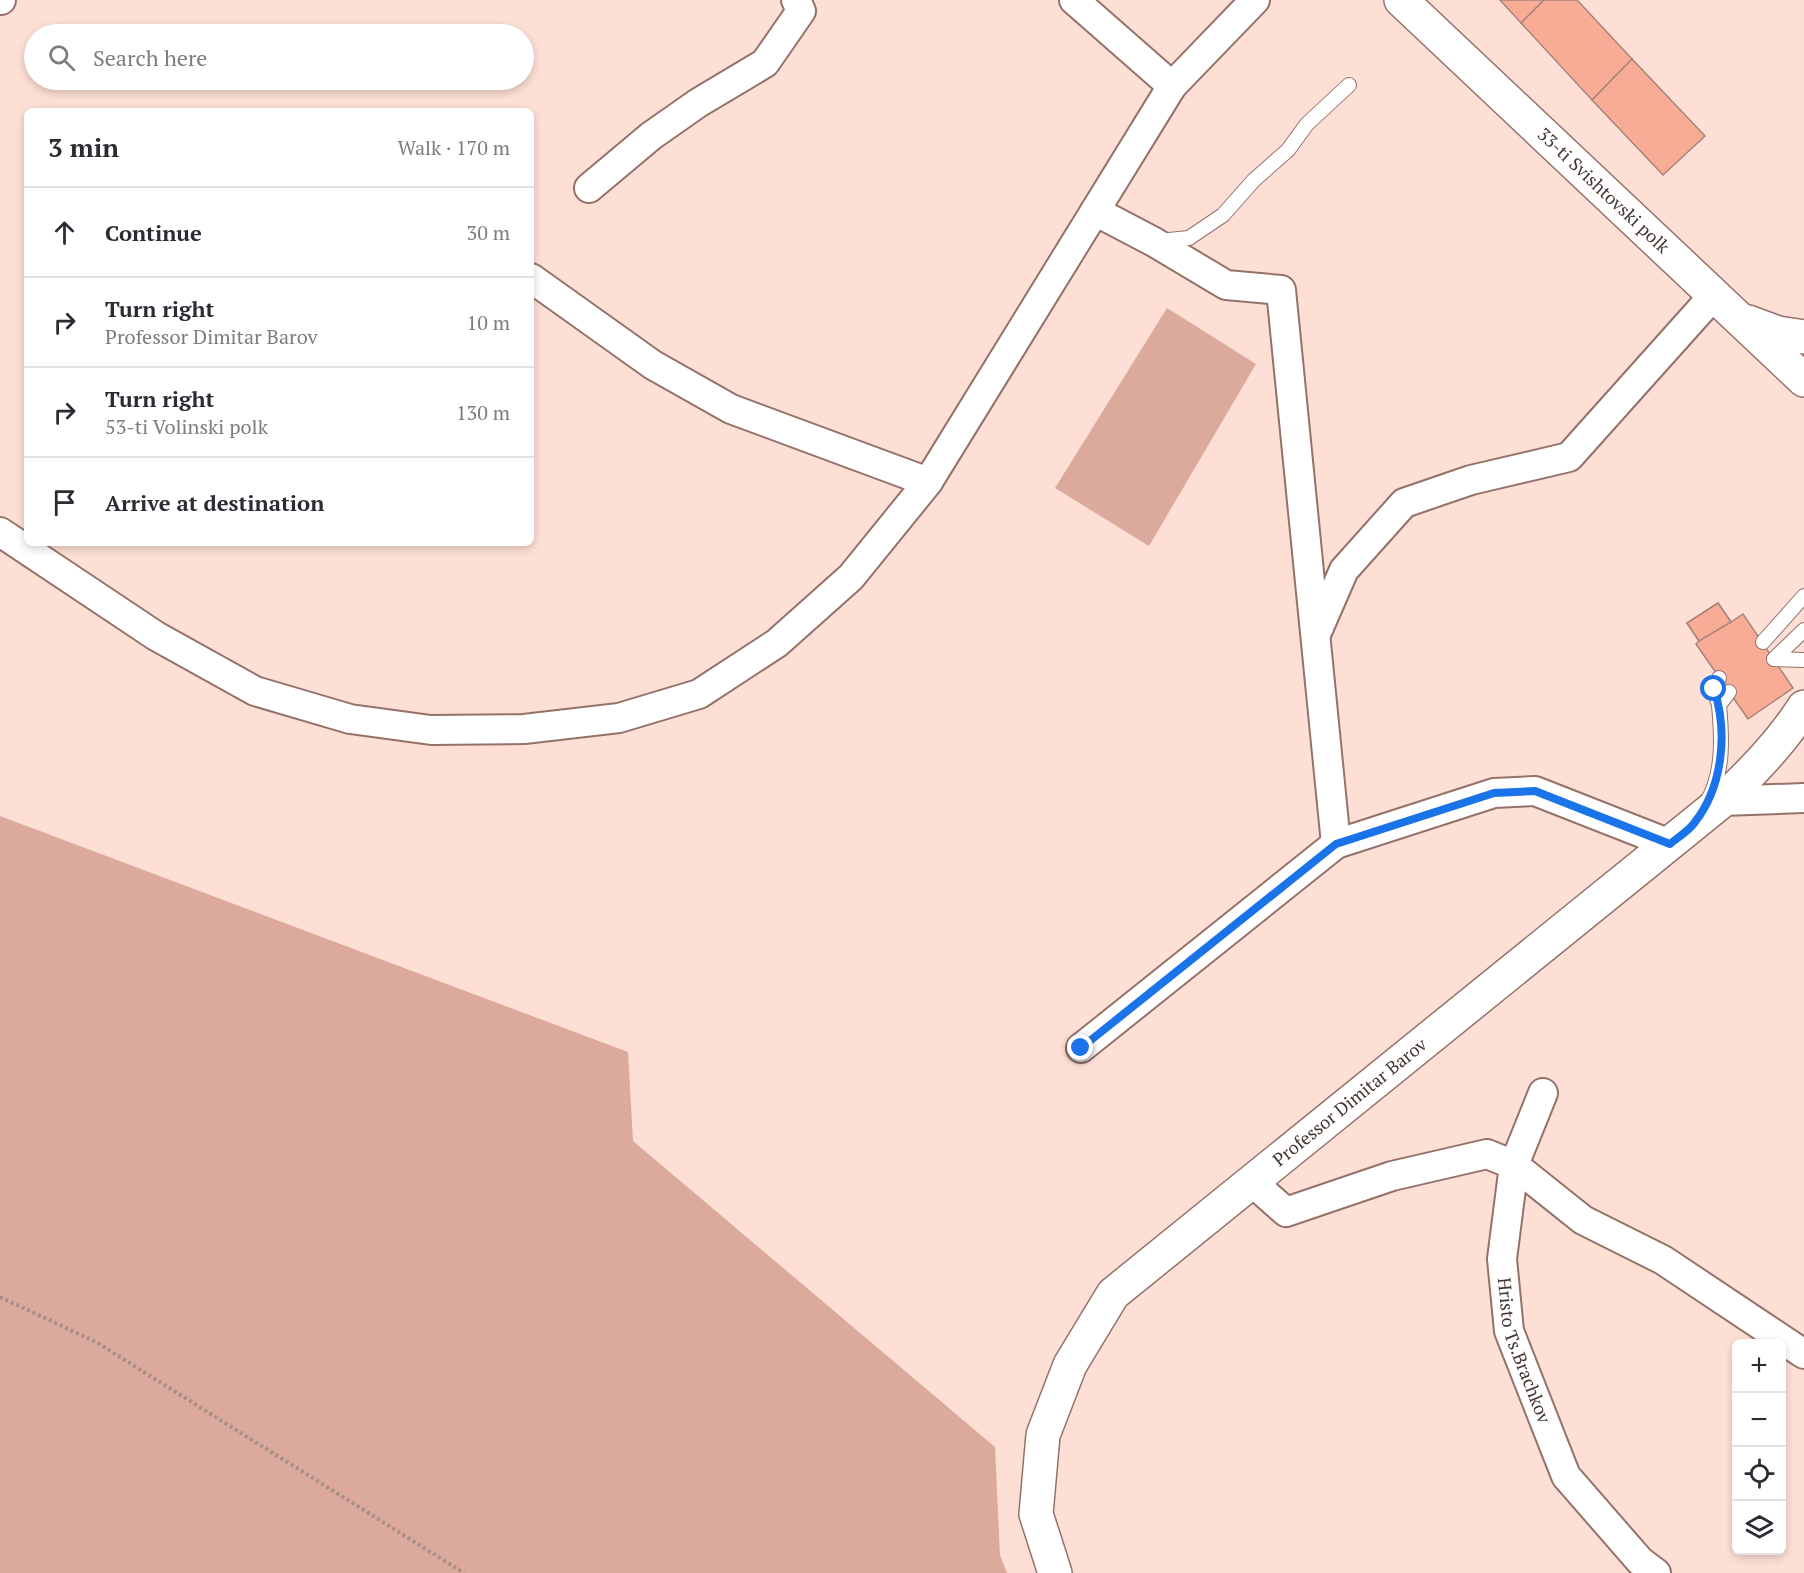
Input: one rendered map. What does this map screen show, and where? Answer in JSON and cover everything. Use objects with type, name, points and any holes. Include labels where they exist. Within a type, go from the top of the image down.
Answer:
[{"type":"main road","name":"33-ti Svishtovski polk","points":[[1401,0],[1804,380]]},
{"type":"main road","points":[[1739,319],[1778,333],[1804,337]]},
{"type":"main road","name":"Professor Dimitar Barov","points":[[1055,1573],[1036,1514],[1042,1436],[1070,1365],[1113,1294],[1722,801],[1787,734],[1804,707]]},
{"type":"street","points":[[589,188],[651,136],[698,103],[765,63],[801,11],[796,0]]},
{"type":"street","points":[[1074,0],[1172,86]]},
{"type":"street","points":[[0,532],[156,636],[255,691],[362,720],[431,730],[524,729],[619,718],[699,694],[777,643],[851,577],[928,482],[1172,86],[1255,0]]},
{"type":"street","points":[[1095,211],[1154,242],[1226,285],[1281,290],[1336,844]]},
{"type":"street","points":[[534,280],[653,365],[731,409],[928,482]]},
{"type":"street","points":[[1315,635],[1344,570],[1404,503],[1471,480],[1569,457],[1714,295]]},
{"type":"street","points":[[1081,1048],[1336,844],[1494,793],[1535,791],[1682,834]]},
{"type":"street","points":[[1722,801],[1804,798]]},
{"type":"street","name":"Hristo Ts.Brachkov","points":[[1543,1093],[1514,1165],[1502,1259],[1509,1331],[1566,1476],[1640,1561],[1656,1573]]},
{"type":"street","points":[[1252,1182],[1286,1212],[1392,1176],[1487,1154],[1514,1165],[1583,1220],[1663,1260],[1804,1354]]},
{"type":"lane","points":[[1154,242],[1189,238],[1224,215],[1254,180],[1288,150],[1307,124],[1349,85]]},
{"type":"lane","points":[[1763,642],[1804,596]]},
{"type":"lane","points":[[1804,630],[1774,659],[1804,660]]},
{"type":"lane","points":[[1682,834],[1710,797],[1718,773],[1722,740],[1719,705],[1714,689],[1719,678]]},
{"type":"lane","points":[[1719,705],[1729,692]]},
{"type":"path","points":[[0,1297],[96,1342],[464,1573]]},
{"type":"shaded area","points":[[1167,308],[1256,364],[1149,546],[1055,488]]},
{"type":"shaded area","points":[[0,816],[628,1052],[633,1141],[995,1447],[1000,1555],[1007,1573],[0,1573]]},
{"type":"building","points":[[1500,0],[1544,0],[1521,23]]},
{"type":"building","points":[[1544,0],[1577,0],[1632,59],[1592,100],[1521,23]]},
{"type":"building","points":[[1632,59],[1705,136],[1663,175],[1592,100]]},
{"type":"building","points":[[1718,603],[1731,622],[1743,614],[1793,688],[1748,719],[1696,644],[1699,641],[1687,623]]},
{"type":"building","points":[[1718,603],[1731,622],[1699,641],[1687,623]]},
{"type":"route","points":[[1081,1048],[1336,844],[1494,793],[1535,791],[1670,844],[1694,824],[1710,797],[1718,773],[1722,740],[1719,705],[1714,689]]}]
